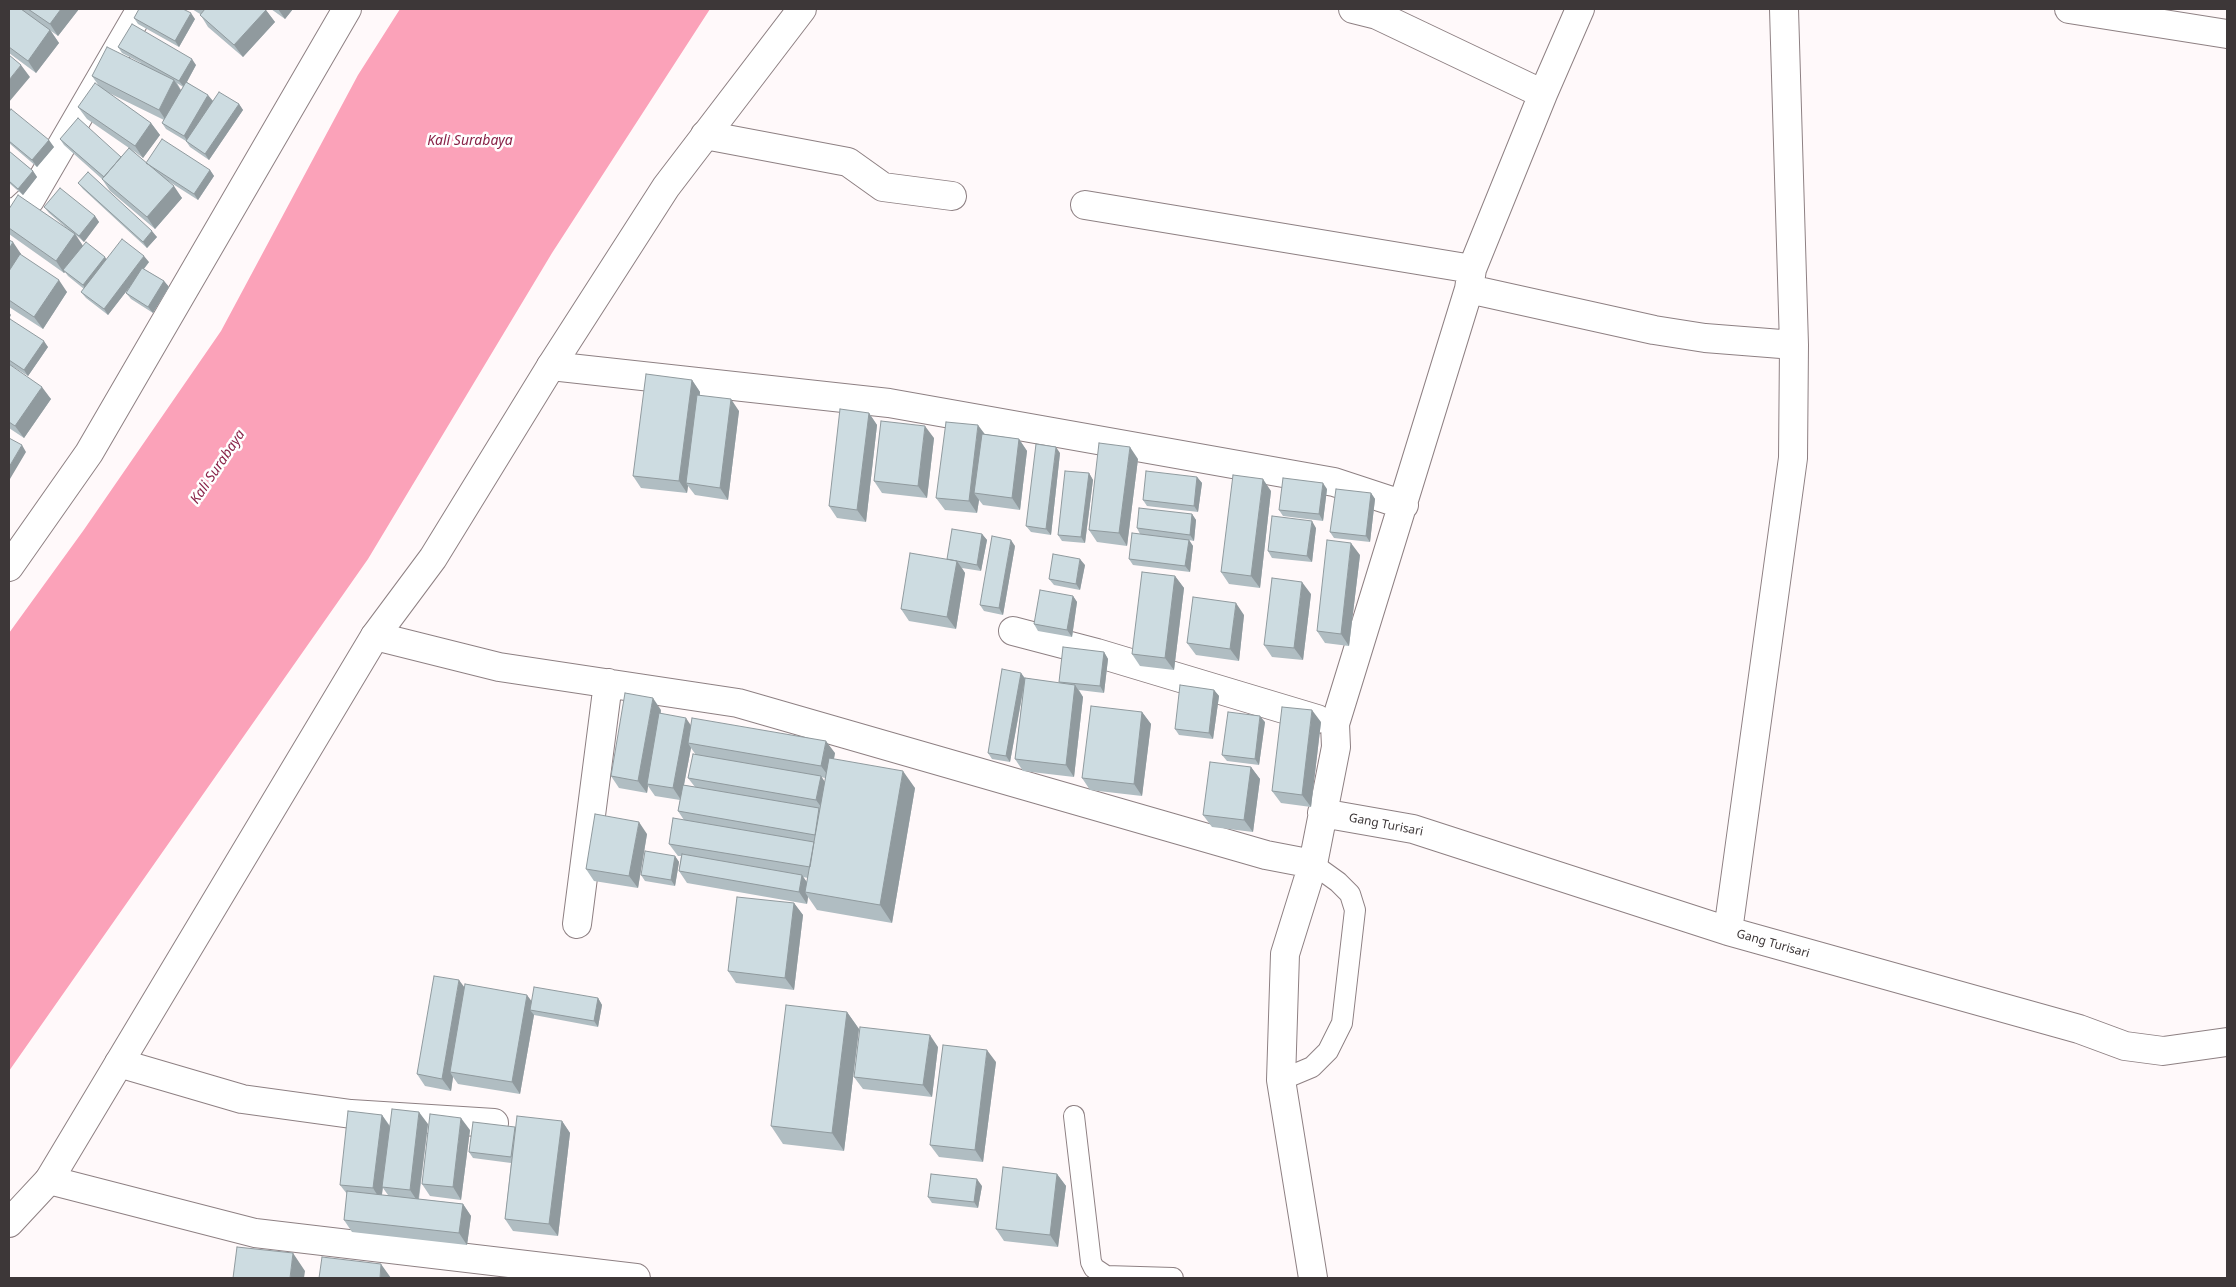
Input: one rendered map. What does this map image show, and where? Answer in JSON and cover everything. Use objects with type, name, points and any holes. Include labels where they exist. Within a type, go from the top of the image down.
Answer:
[{"type":"street","points":[[9,213],[18,211],[30,200],[141,9]]},
{"type":"street","points":[[9,567],[89,453],[347,9]]},
{"type":"street","points":[[9,1223],[48,1180],[375,636],[433,558],[551,366],[666,187],[802,9]]},
{"type":"street","points":[[1354,9],[1376,16],[1543,94]]},
{"type":"street","points":[[1313,1278],[1282,1080],[1285,954],[1313,864],[1336,746],[1335,724],[1404,505],[1471,279],[1543,94],[1580,9]]},
{"type":"street","points":[[1728,931],[1793,458],[1794,345],[1784,9]]},
{"type":"street","points":[[2069,9],[2108,12],[2227,34]]},
{"type":"street","points":[[706,135],[848,162],[883,187],[952,196]]},
{"type":"street","points":[[1085,205],[1471,279],[1654,330],[1705,338],[1794,345]]},
{"type":"street","points":[[551,366],[889,403],[1334,482],[1404,505]]},
{"type":"street","points":[[1013,632],[1097,653],[1335,724]]},
{"type":"street","points":[[375,636],[499,667],[738,703],[1266,856],[1313,864]]},
{"type":"street","points":[[577,924],[608,683]]},
{"type":"street","name":"Gang Turisari","points":[[1322,813],[1413,829],[1728,931],[2079,1029],[2125,1046],[2163,1051],[2227,1042]]},
{"type":"street","points":[[119,1063],[242,1099],[351,1114],[494,1123]]},
{"type":"street","points":[[48,1180],[255,1233],[636,1278]]},
{"type":"lane","points":[[1282,1080],[1312,1067],[1328,1051],[1342,1023],[1355,910],[1350,894],[1338,882],[1313,864]]},
{"type":"lane","points":[[1074,1116],[1091,1262],[1094,1268],[1106,1276],[1172,1278]]},
{"type":"water","name":"Kali Surabaya","points":[[400,9],[710,9],[552,253],[368,559],[9,1071],[9,633],[83,531],[221,331],[358,75]]},
{"type":"building","points":[[9,9],[21,9],[50,30],[28,61],[9,47]]},
{"type":"building","points":[[28,9],[61,9],[50,24]]},
{"type":"building","points":[[139,9],[183,9],[191,13],[175,41],[134,18]]},
{"type":"building","points":[[205,9],[266,10],[234,45],[200,15]]},
{"type":"building","points":[[132,24],[192,59],[179,81],[118,47]]},
{"type":"building","points":[[107,47],[174,80],[159,110],[92,76]]},
{"type":"building","points":[[9,55],[21,65],[9,80]]},
{"type":"building","points":[[186,82],[208,95],[184,136],[162,123]]},
{"type":"building","points":[[95,83],[151,123],[135,146],[78,107]]},
{"type":"building","points":[[219,92],[239,104],[205,154],[186,141]]},
{"type":"building","points":[[11,109],[49,140],[32,160],[9,141],[9,112]]},
{"type":"building","points":[[78,118],[121,157],[104,177],[60,139]]},
{"type":"building","points":[[162,139],[210,170],[194,194],[146,163]]},
{"type":"building","points":[[129,148],[174,186],[147,217],[102,179]]},
{"type":"building","points":[[9,151],[33,171],[18,189],[9,181]]},
{"type":"building","points":[[88,172],[152,231],[143,242],[78,183]]},
{"type":"building","points":[[60,188],[95,216],[79,236],[44,207]]},
{"type":"building","points":[[18,195],[75,234],[56,261],[9,228],[9,209]]},
{"type":"building","points":[[122,239],[144,256],[104,309],[81,292]]},
{"type":"building","points":[[9,240],[13,242],[9,249]]},
{"type":"building","points":[[86,242],[105,257],[83,285],[63,270]]},
{"type":"building","points":[[20,254],[59,280],[34,317],[9,300],[9,271]]},
{"type":"building","points":[[142,268],[164,281],[148,307],[126,293]]},
{"type":"building","points":[[10,319],[44,341],[24,370],[9,360]]},
{"type":"building","points":[[9,364],[42,387],[15,426],[9,422]]},
{"type":"building","points":[[646,374],[692,380],[679,481],[633,476]]},
{"type":"building","points":[[697,395],[731,399],[720,488],[686,483]]},
{"type":"building","points":[[840,409],[869,413],[857,510],[829,506]]},
{"type":"building","points":[[881,421],[925,426],[918,486],[874,481]]},
{"type":"building","points":[[946,422],[978,425],[969,501],[936,498]]},
{"type":"building","points":[[982,434],[1019,439],[1012,498],[974,493]]},
{"type":"building","points":[[9,438],[22,445],[9,467]]},
{"type":"building","points":[[1099,443],[1130,447],[1119,533],[1089,530]]},
{"type":"building","points":[[1036,444],[1056,447],[1046,529],[1026,526]]},
{"type":"building","points":[[1065,471],[1089,473],[1081,537],[1058,535]]},
{"type":"building","points":[[1146,471],[1197,477],[1194,506],[1143,500]]},
{"type":"building","points":[[1233,475],[1263,479],[1251,576],[1221,572]]},
{"type":"building","points":[[1283,478],[1323,483],[1319,514],[1279,510]]},
{"type":"building","points":[[1336,489],[1371,493],[1366,536],[1330,532]]},
{"type":"building","points":[[1139,508],[1192,514],[1190,535],[1137,528]]},
{"type":"building","points":[[1272,516],[1312,521],[1307,556],[1268,551]]},
{"type":"building","points":[[952,529],[982,534],[977,565],[947,559]]},
{"type":"building","points":[[1132,533],[1189,540],[1185,566],[1129,559]]},
{"type":"building","points":[[992,536],[1011,540],[999,608],[980,605]]},
{"type":"building","points":[[1327,540],[1351,543],[1341,634],[1317,631]]},
{"type":"building","points":[[910,553],[957,561],[947,617],[901,609]]},
{"type":"building","points":[[1053,554],[1080,559],[1076,584],[1049,579]]},
{"type":"building","points":[[1142,572],[1175,576],[1165,658],[1132,654]]},
{"type":"building","points":[[1272,578],[1302,582],[1294,648],[1264,645]]},
{"type":"building","points":[[1040,590],[1073,596],[1067,630],[1034,624]]},
{"type":"building","points":[[1193,597],[1236,603],[1230,649],[1187,643]]},
{"type":"building","points":[[1063,647],[1104,652],[1100,686],[1059,682]]},
{"type":"building","points":[[1002,669],[1021,673],[1006,756],[988,753]]},
{"type":"building","points":[[1025,678],[1075,685],[1066,765],[1015,759]]},
{"type":"building","points":[[1180,685],[1214,690],[1209,733],[1175,729]]},
{"type":"building","points":[[625,693],[653,698],[638,781],[611,776]]},
{"type":"building","points":[[1091,706],[1142,712],[1134,784],[1082,778]]},
{"type":"building","points":[[1282,707],[1312,710],[1302,795],[1272,791]]},
{"type":"building","points":[[1228,712],[1260,716],[1255,759],[1222,755]]},
{"type":"building","points":[[659,713],[686,718],[673,788],[647,784]]},
{"type":"building","points":[[692,718],[826,741],[821,766],[688,743]]},
{"type":"building","points":[[693,754],[821,776],[816,800],[688,778]]},
{"type":"building","points":[[829,758],[903,771],[880,905],[805,892]]},
{"type":"building","points":[[1210,762],[1251,767],[1244,820],[1203,815]]},
{"type":"building","points":[[683,785],[819,808],[815,835],[678,811]]},
{"type":"building","points":[[595,814],[639,822],[629,876],[586,869]]},
{"type":"building","points":[[673,818],[814,842],[810,867],[669,844]]},
{"type":"building","points":[[645,851],[675,856],[671,880],[641,875]]},
{"type":"building","points":[[682,854],[802,875],[799,892],[679,871]]},
{"type":"building","points":[[737,897],[794,903],[785,978],[728,971]]},
{"type":"building","points":[[434,976],[459,980],[442,1079],[417,1074]]},
{"type":"building","points":[[465,984],[527,995],[512,1082],[450,1072]]},
{"type":"building","points":[[534,987],[598,998],[594,1021],[530,1010]]},
{"type":"building","points":[[786,1005],[847,1012],[832,1133],[771,1126]]},
{"type":"building","points":[[860,1027],[930,1035],[923,1085],[854,1077]]},
{"type":"building","points":[[943,1045],[987,1050],[975,1150],[930,1145]]},
{"type":"building","points":[[392,1109],[419,1112],[410,1190],[382,1187]]},
{"type":"building","points":[[348,1111],[382,1115],[373,1188],[340,1185]]},
{"type":"building","points":[[430,1114],[461,1118],[453,1187],[422,1184]]},
{"type":"building","points":[[517,1116],[562,1121],[549,1224],[505,1219]]},
{"type":"building","points":[[473,1122],[515,1127],[511,1157],[469,1152]]},
{"type":"building","points":[[1003,1167],[1057,1174],[1050,1235],[996,1229]]},
{"type":"building","points":[[931,1174],[977,1179],[974,1202],[928,1197]]},
{"type":"building","points":[[347,1191],[463,1204],[459,1233],[344,1220]]},
{"type":"building","points":[[237,1247],[293,1253],[290,1278],[233,1278]]},
{"type":"building","points":[[322,1257],[381,1264],[380,1278],[319,1278]]}]
